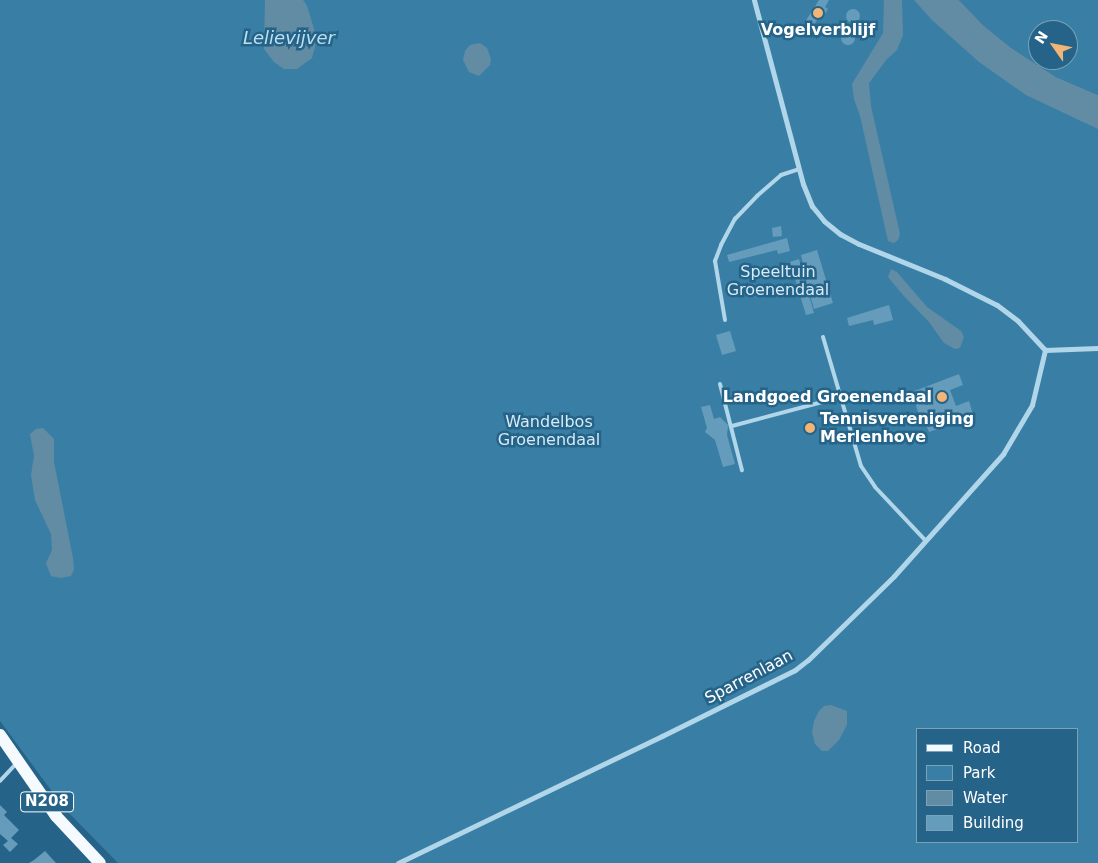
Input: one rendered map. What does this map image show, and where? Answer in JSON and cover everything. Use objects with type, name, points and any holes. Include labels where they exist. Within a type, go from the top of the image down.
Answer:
[{"type":"main road","name":"N208","points":[[0,735],[56,816],[100,863]]},
{"type":"street","points":[[754,0],[799,170],[812,206],[830,225],[854,241],[946,279],[997,305],[1018,321],[1045,350],[1098,348]]},
{"type":"street","name":"Sparrenlaan","points":[[398,863],[795,670],[845,625],[926,541],[1003,454],[1020,429],[1032,406],[1045,350]]},
{"type":"lane","points":[[726,320],[715,261],[721,245],[735,219],[756,196],[781,175],[799,170]]},
{"type":"lane","points":[[823,337],[861,466],[875,487],[926,541]]},
{"type":"lane","points":[[720,384],[742,470]]},
{"type":"lane","points":[[732,426],[841,397]]},
{"type":"lane","points":[[0,781],[19,761]]},
{"type":"green space","name":"Wandelbos Groenendaal","points":[[0,0],[939,0],[1028,66],[1028,70],[1033,70],[1098,118],[1098,863],[118,863],[65,809],[0,721]]},
{"type":"green space","points":[[959,0],[1098,0],[1098,95],[1056,77],[1045,70],[1078,70],[1078,20],[1028,20],[1028,59],[983,25]]},
{"type":"water","name":"Lelievijver","points":[[265,0],[303,0],[307,6],[316,35],[315,47],[312,58],[297,69],[284,69],[274,62],[264,49]]},
{"type":"water","points":[[884,0],[902,0],[903,35],[897,50],[887,59],[869,83],[871,106],[900,234],[898,240],[894,243],[888,241],[852,84],[883,33]]},
{"type":"water","points":[[914,0],[959,0],[983,25],[1028,59],[1028,70],[1045,70],[1056,77],[1098,95],[1098,129],[1026,95],[979,62],[932,20]]},
{"type":"water","points":[[480,43],[487,48],[491,59],[490,65],[479,76],[469,72],[463,60],[465,51],[470,45]]},
{"type":"water","points":[[891,269],[897,272],[927,307],[961,331],[964,337],[960,348],[955,349],[944,343],[929,322],[888,277]]},
{"type":"water","points":[[43,428],[54,439],[54,462],[73,558],[74,570],[71,576],[61,578],[51,576],[46,563],[52,550],[51,534],[35,500],[31,475],[34,456],[30,434],[36,429]]},
{"type":"water","points":[[831,705],[847,711],[847,725],[839,740],[828,751],[822,751],[815,744],[812,732],[814,721],[824,706]]},
{"type":"building","name":"Vogelverblijf","points":[[819,0],[829,0],[825,7],[828,9],[823,17],[820,15],[815,23],[818,25],[815,29],[805,22]]},
{"type":"building","points":[[850,9],[856,9],[860,16],[856,23],[850,23],[846,19],[846,13]]},
{"type":"building","points":[[845,31],[851,31],[855,38],[851,45],[845,45],[841,41],[841,35]]},
{"type":"building","points":[[781,226],[782,236],[773,237],[772,228]]},
{"type":"building","points":[[787,238],[790,251],[778,254],[777,250],[729,262],[727,255]]},
{"type":"building","points":[[817,250],[833,303],[814,309],[801,264],[803,264],[801,255]]},
{"type":"building","points":[[799,259],[814,313],[806,315],[790,262]]},
{"type":"building","points":[[889,305],[893,320],[874,325],[873,320],[849,326],[847,318]]},
{"type":"building","points":[[730,331],[736,351],[722,355],[716,335]]},
{"type":"building","points":[[959,374],[963,385],[950,390],[956,406],[969,401],[974,418],[950,427],[948,421],[944,423],[946,426],[929,432],[923,418],[920,419],[912,392]]},
{"type":"building","points":[[710,405],[714,419],[720,417],[728,425],[727,435],[735,464],[723,467],[715,440],[705,432],[707,428],[701,407]]},
{"type":"building","points":[[0,805],[7,812],[4,815],[19,830],[11,838],[18,844],[10,852],[3,845],[8,841],[0,834]]},
{"type":"building","points":[[45,851],[56,863],[29,863],[34,860]]},
{"type":"place","name":"Vogelverblijf","points":[[818,13]]},
{"type":"place","name":"Landgoed Groenendaal","points":[[942,397]]},
{"type":"place","name":"Tennisvereniging Merlenhove","points":[[810,428]]},
{"type":"park label","name":"Speeltuin Groenendaal","points":[[778,281]]}]
